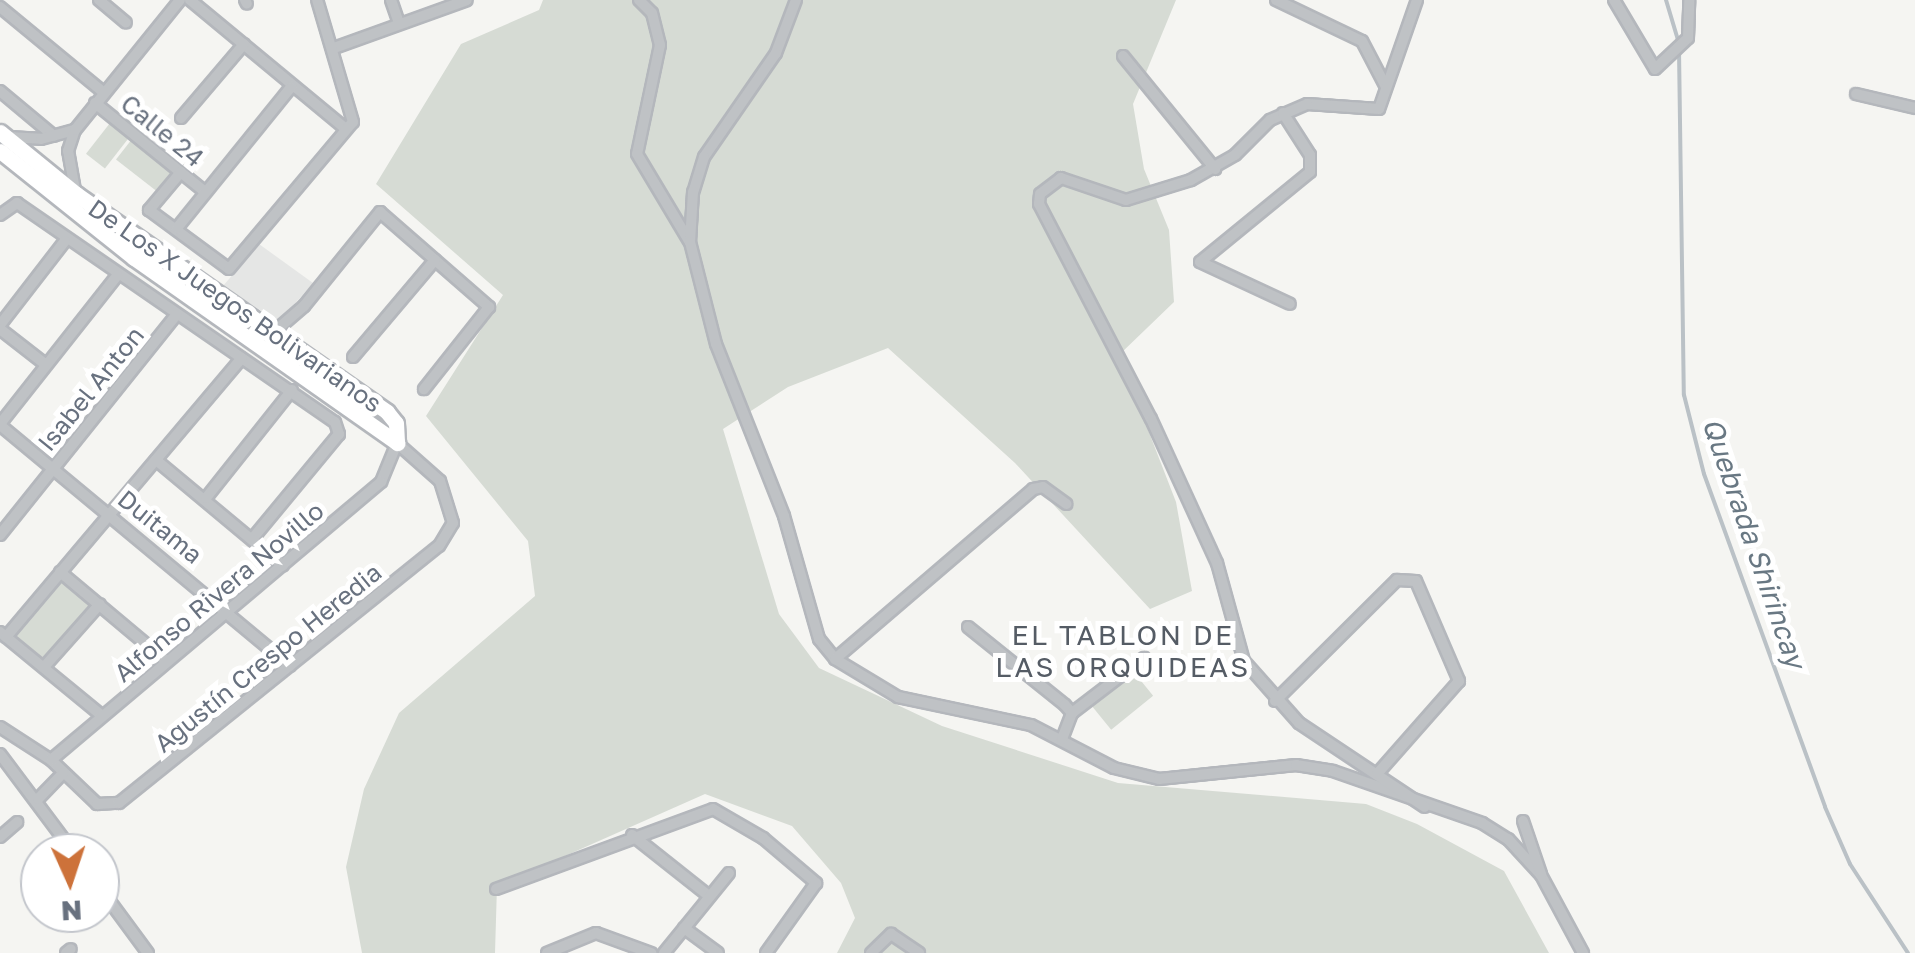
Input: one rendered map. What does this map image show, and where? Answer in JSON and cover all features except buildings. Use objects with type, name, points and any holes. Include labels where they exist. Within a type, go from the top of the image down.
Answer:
[{"type":"street","points":[[99,0],[126,23]]},
{"type":"street","points":[[70,200],[68,170],[75,130],[180,0]]},
{"type":"street","points":[[190,0],[345,128]]},
{"type":"street","points":[[181,172],[149,210],[230,268],[355,111],[317,0]]},
{"type":"street","points":[[390,0],[400,23]]},
{"type":"street","points":[[639,0],[652,13],[660,45],[638,154],[690,242],[716,344],[784,516],[811,620],[835,658],[898,697],[984,711],[1062,739],[1114,768],[1159,779],[1296,765],[1333,771],[1425,807],[1482,823],[1508,839],[1541,875],[1582,953]]},
{"type":"street","points":[[690,242],[693,192],[704,157],[776,53],[796,0]]},
{"type":"street","points":[[1276,0],[1362,40],[1387,88]]},
{"type":"street","points":[[1417,0],[1387,88],[1372,112],[1306,104],[1283,113],[1215,169],[1126,200],[1061,178],[1040,194],[1039,204],[1151,420],[1217,564],[1244,661],[1275,700],[1425,807]]},
{"type":"street","points":[[1614,0],[1649,66],[1661,68],[1680,51],[1692,24],[1690,0]]},
{"type":"street","points":[[334,48],[461,1]]},
{"type":"street","name":"Calle 24","points":[[1,4],[104,92]]},
{"type":"street","points":[[181,118],[244,44]]},
{"type":"street","points":[[1123,56],[1215,169]]},
{"type":"street","points":[[177,228],[203,190],[291,87]]},
{"type":"street","points":[[0,90],[54,136]]},
{"type":"street","points":[[1856,94],[1915,108]]},
{"type":"street","name":"Calle 24","points":[[95,103],[203,190]]},
{"type":"street","points":[[1283,113],[1310,155],[1310,172],[1200,262],[1290,304]]},
{"type":"street","points":[[1,140],[54,136],[75,130]]},
{"type":"street","name":"De Los X Juegos Bolivarianos","points":[[1,140],[70,200],[397,443]]},
{"type":"street","name":"De Los X Juegos Bolivarianos","points":[[70,200],[276,334],[387,412],[396,423],[397,443]]},
{"type":"street","points":[[0,215],[12,202],[335,422],[339,434],[253,538]]},
{"type":"street","points":[[260,344],[276,334],[380,212],[488,306],[424,388]]},
{"type":"street","points":[[45,364],[0,327],[65,240]]},
{"type":"street","points":[[353,357],[435,260]]},
{"type":"street","points":[[0,424],[116,276]]},
{"type":"street","name":"Isabel Anton","points":[[0,535],[176,315]]},
{"type":"street","points":[[101,715],[3,634],[242,358]]},
{"type":"street","points":[[206,498],[292,390]]},
{"type":"street","name":"Duitama","points":[[0,424],[231,612],[290,666]]},
{"type":"street","name":"Agustín Crespo Heredia","points":[[63,773],[97,804],[119,804],[439,546],[453,523],[440,481],[397,443]]},
{"type":"street","name":"Alfonso Rivera Novillo","points":[[50,760],[166,661],[231,612],[381,482],[397,443]]},
{"type":"street","points":[[156,460],[284,566]]},
{"type":"street","points":[[835,658],[1033,489],[1043,486],[1066,504]]},
{"type":"street","points":[[60,572],[166,661]]},
{"type":"street","points":[[1275,700],[1397,580],[1410,576],[1458,681],[1378,773]]},
{"type":"street","points":[[44,667],[100,604]]},
{"type":"street","points":[[968,627],[1024,667],[1072,713]]},
{"type":"street","points":[[1062,739],[1072,713],[1144,658]]},
{"type":"street","points":[[0,728],[50,760],[63,773],[38,799]]},
{"type":"street","points":[[0,754],[61,833]]},
{"type":"street","points":[[496,888],[632,834],[713,809],[812,877],[815,890],[766,953]]},
{"type":"street","points":[[1523,821],[1537,847],[1541,875]]},
{"type":"street","points":[[0,836],[17,822]]},
{"type":"street","points":[[632,834],[709,896]]},
{"type":"street","points":[[664,953],[729,873]]},
{"type":"street","points":[[120,915],[148,953]]},
{"type":"street","points":[[684,928],[718,953]]},
{"type":"street","points":[[547,953],[592,933],[619,947],[651,953]]},
{"type":"street","points":[[871,953],[890,934],[919,953]]},
{"type":"shaded area","points":[[543,0],[1176,0],[1133,104],[1144,169],[1169,230],[1174,302],[1119,355],[1176,502],[1192,591],[1150,609],[1015,463],[888,348],[788,387],[723,429],[779,614],[819,668],[942,726],[1118,783],[1366,804],[1417,824],[1504,871],[1549,953],[837,953],[855,918],[841,883],[792,826],[705,794],[497,886],[495,953],[362,953],[346,867],[364,789],[399,713],[535,596],[528,541],[426,416],[503,295],[376,184],[461,44],[539,10]]},
{"type":"shaded area","points":[[110,123],[129,138],[105,169],[86,154]]},
{"type":"shaded area","points":[[132,139],[174,172],[158,192],[116,159]]},
{"type":"shaded area","points":[[259,244],[313,283],[279,322],[223,286]]},
{"type":"shaded area","points":[[59,576],[93,604],[47,661],[12,634]]},
{"type":"shaded area","points":[[1133,671],[1153,696],[1111,730],[1091,705]]},
{"type":"waterway","name":"Quebrada Shirincay","points":[[1666,0],[1678,40]]},
{"type":"waterway","name":"Quebrada Shirincay","points":[[1679,50],[1684,395],[1704,474],[1825,807],[1850,864],[1908,953]]},
{"type":"district","name":"EL TABLON DE LAS ORQUIDEAS","points":[[1123,651]]}]
